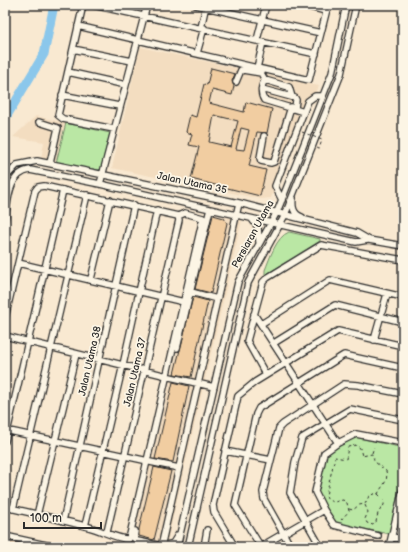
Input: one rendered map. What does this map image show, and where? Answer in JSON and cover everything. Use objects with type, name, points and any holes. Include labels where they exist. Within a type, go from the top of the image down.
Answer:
[{"type":"street","points":[[83,5],[58,116],[63,119],[114,129]]},
{"type":"street","points":[[93,5],[316,54]]},
{"type":"street","points":[[100,184],[119,106],[147,5]]},
{"type":"street","points":[[196,5],[321,32]]},
{"type":"street","points":[[256,40],[266,5]]},
{"type":"street","points":[[302,5],[326,11]]},
{"type":"street","points":[[78,26],[309,80],[328,5]]},
{"type":"street","name":"Persiaran Utama","points":[[177,547],[238,282],[277,212],[332,72],[346,5]]},
{"type":"street","name":"Persiaran Utama","points":[[188,547],[248,283],[285,214],[294,188],[341,74],[356,5]]},
{"type":"street","points":[[197,53],[206,6]]},
{"type":"street","points":[[257,68],[263,42]]},
{"type":"street","points":[[73,49],[132,61]]},
{"type":"street","points":[[236,82],[240,70],[261,73],[265,80],[289,88],[292,97],[296,100],[274,162],[271,163],[261,162],[260,158],[264,136]]},
{"type":"street","points":[[68,72],[126,85]]},
{"type":"street","points":[[265,80],[262,89],[262,97],[264,100],[304,112]]},
{"type":"street","points":[[262,89],[292,97]]},
{"type":"street","points":[[62,95],[119,106]]},
{"type":"street","points":[[282,200],[275,186],[311,98],[322,96]]},
{"type":"street","points":[[39,122],[58,128],[50,164]]},
{"type":"street","name":"Jalan Utama 35","points":[[5,178],[12,169],[26,162],[36,161],[239,203],[323,224]]},
{"type":"street","name":"Jalan Utama 35","points":[[5,219],[12,184],[19,174],[30,170],[100,184],[356,242],[369,240]]},
{"type":"street","points":[[5,318],[35,192],[38,187],[44,186],[157,210],[178,216],[185,213],[203,218],[169,376]]},
{"type":"street","points":[[294,188],[293,205],[298,216],[357,233],[369,240],[403,246]]},
{"type":"street","points":[[5,441],[6,430],[63,190]]},
{"type":"street","points":[[13,509],[87,195]]},
{"type":"street","points":[[91,279],[110,200]]},
{"type":"street","points":[[161,547],[239,203]]},
{"type":"street","name":"Jalan Utama 38","points":[[63,520],[134,205]]},
{"type":"street","points":[[5,507],[63,520],[107,532],[112,536],[130,539],[210,209]]},
{"type":"street","points":[[85,526],[123,365],[157,210]]},
{"type":"street","name":"Jalan Utama 37","points":[[107,532],[162,296],[179,220],[178,216]]},
{"type":"street","points":[[252,219],[258,227],[260,236],[258,244]]},
{"type":"street","points":[[266,375],[247,344],[260,292],[267,278],[321,245],[403,260]]},
{"type":"street","points":[[18,263],[139,290],[184,302]]},
{"type":"street","points":[[261,324],[326,281],[330,280],[403,297]]},
{"type":"street","points":[[191,292],[217,298]]},
{"type":"street","points":[[374,340],[387,294]]},
{"type":"street","points":[[274,343],[335,305],[403,322]]},
{"type":"street","points":[[254,314],[338,443]]},
{"type":"street","points":[[235,547],[214,512],[213,505],[238,396],[266,375],[338,331],[403,346]]},
{"type":"street","points":[[5,336],[214,387]]},
{"type":"street","points":[[37,515],[76,354]]},
{"type":"street","points":[[324,510],[304,520],[261,547],[235,505],[256,414],[259,408],[344,355],[403,368]]},
{"type":"street","points":[[291,547],[264,499],[263,492],[279,428],[312,403],[344,384],[358,385],[403,394]]},
{"type":"street","points":[[324,547],[319,544],[304,520],[291,497],[289,490],[302,438],[350,409],[403,420]]},
{"type":"street","points":[[6,430],[179,468]]},
{"type":"street","points":[[378,536],[334,525],[324,510],[315,490],[324,453],[338,443],[356,434],[403,444]]},
{"type":"street","points":[[225,450],[271,460]]},
{"type":"street","points":[[149,462],[134,538],[137,541],[161,547],[173,543],[180,532]]},
{"type":"street","points":[[389,547],[403,490]]},
{"type":"street","points":[[204,547],[207,530]]},
{"type":"street","points":[[392,537],[403,539]]},
{"type":"street","points":[[5,538],[55,547]]},
{"type":"path","points":[[302,132],[322,140],[319,149]]},
{"type":"path","points":[[335,457],[346,459],[348,447],[356,445],[360,448],[362,456],[372,454]]},
{"type":"path","points":[[374,447],[372,454],[375,462],[384,468],[387,473],[386,484],[378,494],[369,496],[365,504],[368,512],[365,519],[367,523],[372,525],[376,522],[378,513],[384,505],[384,500],[378,494]]},
{"type":"path","points":[[335,453],[326,494],[330,502],[345,500],[349,509],[341,521],[340,527]]},
{"type":"path","points":[[349,509],[353,510],[359,505],[365,504]]},
{"type":"shaded area","points":[[140,47],[319,86],[271,198],[261,199],[112,168]]},
{"type":"shaded area","points":[[36,116],[66,123],[56,163],[41,159],[44,142],[13,137]]},
{"type":"shaded area","points":[[211,215],[242,220],[166,547],[130,547]]},
{"type":"shaded area","points":[[5,532],[70,547],[5,547]]},
{"type":"green space","points":[[66,123],[110,133],[101,168],[99,170],[56,163]]},
{"type":"green space","points":[[289,232],[320,239],[320,241],[265,275],[265,270],[274,248],[280,238]]},
{"type":"green space","points":[[356,437],[403,448],[403,472],[389,534],[335,523],[317,492],[326,454]]},
{"type":"building","points":[[211,68],[235,74],[232,81],[234,86],[232,95],[212,90],[209,103],[244,112],[246,102],[272,109],[267,133],[257,132],[249,166],[266,170],[260,196],[191,179],[199,147],[189,145],[192,134],[186,132],[190,115],[196,117],[204,84],[207,85]],"holes":[[[214,115],[238,121],[231,147],[209,142]],[[241,128],[249,130],[244,150],[236,149]]]},
{"type":"building","points":[[213,215],[224,218],[227,223],[211,293],[195,289]]},
{"type":"building","points":[[193,297],[208,301],[191,377],[174,374]]},
{"type":"building","points":[[173,382],[189,386],[173,462],[155,459]]},
{"type":"building","points":[[154,467],[171,471],[154,540],[139,536],[139,529]]},
{"type":"waterway","points":[[5,119],[44,54],[54,5]]}]
